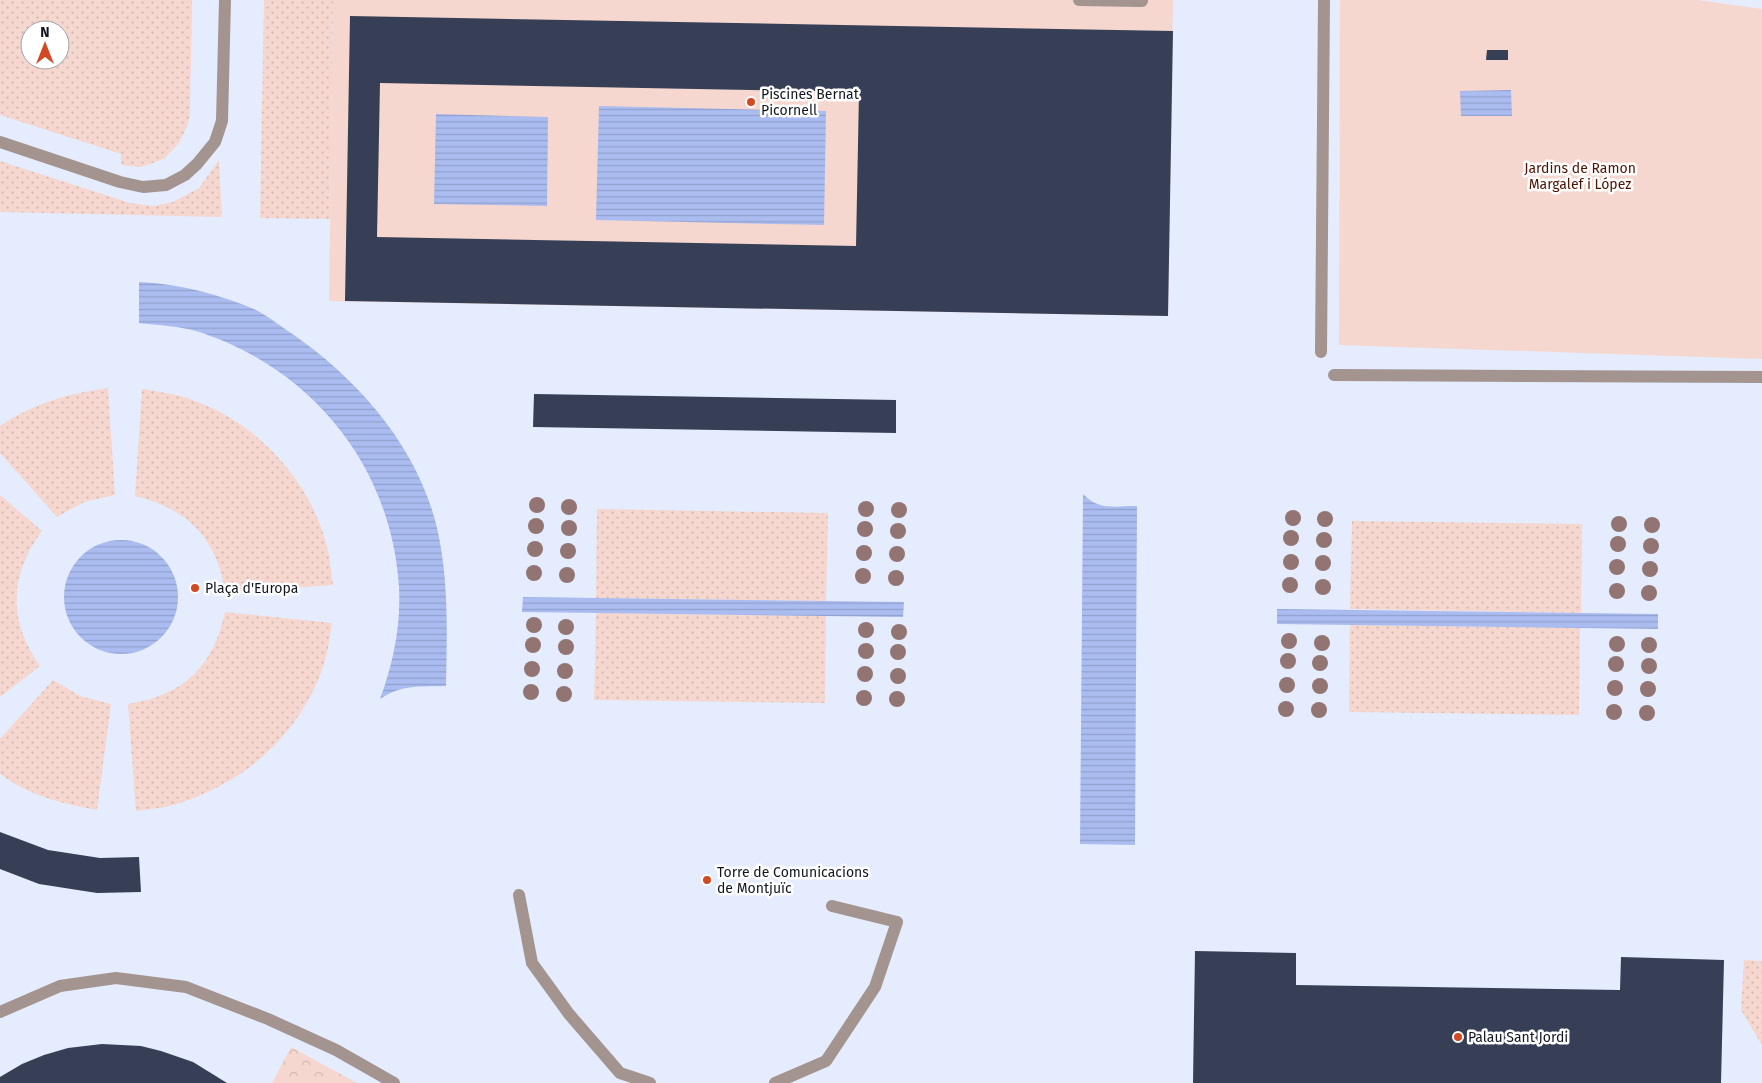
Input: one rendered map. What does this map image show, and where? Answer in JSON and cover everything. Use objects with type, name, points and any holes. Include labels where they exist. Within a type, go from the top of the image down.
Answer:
[{"type":"street","points":[[0,142],[120,182],[143,187],[166,185],[185,175],[215,142],[222,121],[224,0]]},
{"type":"street","points":[[1078,0],[1142,0]]},
{"type":"street","points":[[1321,352],[1324,0]]},
{"type":"street","points":[[1334,375],[1762,377]]},
{"type":"street","points":[[519,895],[532,963],[617,1078],[650,1083]]},
{"type":"street","points":[[775,1083],[826,1061],[875,986],[897,922],[832,906]]},
{"type":"street","points":[[0,1012],[60,986],[116,978],[186,986],[268,1019],[336,1050],[394,1083]]},
{"type":"green space","points":[[0,0],[192,0],[190,113],[188,124],[179,143],[164,159],[141,167],[121,165],[121,154],[0,115]]},
{"type":"green space","points":[[264,0],[333,0],[330,219],[260,218]]},
{"type":"green space","name":"Piscines Bernat Picornell","points":[[333,0],[1173,0],[1168,316],[329,301]]},
{"type":"green space","name":"Jardins de Ramon Margalef i López","points":[[1340,0],[1698,0],[1762,9],[1762,359],[1339,345]]},
{"type":"green space","points":[[219,160],[222,217],[0,212],[0,161],[130,203],[154,206],[173,202],[199,188]]},
{"type":"green space","points":[[108,388],[115,495],[84,502],[57,517],[0,453],[0,426],[38,405],[79,393]]},
{"type":"green space","points":[[142,389],[180,396],[205,405],[229,417],[252,433],[272,451],[305,494],[317,518],[327,548],[333,585],[225,593],[215,557],[197,529],[170,509],[154,501],[135,496]]},
{"type":"green space","points":[[0,495],[42,531],[23,565],[18,581],[17,598],[22,632],[40,666],[0,697]]},
{"type":"green space","points":[[597,509],[828,513],[826,601],[596,598]]},
{"type":"green space","points":[[1352,521],[1582,524],[1581,613],[1350,609]]},
{"type":"green space","points":[[225,612],[332,623],[326,657],[317,683],[304,708],[289,730],[250,767],[228,782],[203,794],[177,804],[136,811],[128,704],[165,694],[193,675],[204,663],[213,648]]},
{"type":"green space","points":[[596,613],[826,616],[825,703],[594,700]]},
{"type":"green space","points":[[1350,625],[1580,628],[1579,715],[1349,712]]},
{"type":"green space","points":[[53,680],[80,696],[111,704],[97,810],[46,798],[22,788],[0,774],[0,739]]},
{"type":"green space","points":[[1744,960],[1762,961],[1762,1045],[1741,1010]]},
{"type":"green space","points":[[291,1047],[357,1083],[272,1083]]},
{"type":"water","points":[[1511,90],[1512,116],[1461,116],[1460,91]]},
{"type":"water","points":[[599,106],[826,111],[824,225],[596,220]]},
{"type":"water","points":[[436,114],[548,117],[547,206],[434,204]]},
{"type":"water","points":[[139,282],[199,291],[228,299],[260,312],[316,351],[362,394],[382,417],[416,470],[428,498],[437,528],[444,567],[447,626],[446,686],[404,689],[388,694],[380,699],[392,659],[399,616],[399,588],[393,543],[380,501],[362,463],[338,427],[309,396],[275,369],[237,347],[196,331],[139,323]]},
{"type":"water","points":[[1083,494],[1101,505],[1114,507],[1137,506],[1135,845],[1080,844]]},
{"type":"water","points":[[121,540],[143,545],[161,557],[173,575],[178,597],[173,619],[161,637],[143,649],[121,654],[99,649],[81,637],[69,619],[64,597],[69,575],[81,557],[99,545]]},
{"type":"water","points":[[523,597],[904,602],[903,617],[522,612]]},
{"type":"water","points":[[1277,609],[1658,614],[1658,629],[1277,624]]},
{"type":"building","name":"Piscines Bernat Picornell","points":[[350,16],[1173,31],[1168,316],[345,301]],"holes":[[[380,83],[859,92],[856,246],[377,237]]]},
{"type":"building","points":[[1487,50],[1508,50],[1508,60],[1486,60]]},
{"type":"building","points":[[534,394],[896,400],[896,433],[533,427]]},
{"type":"building","points":[[0,832],[48,850],[100,858],[139,857],[141,892],[97,893],[39,884],[0,869]]},
{"type":"building","name":"Palau Sant Jordi","points":[[1195,951],[1296,953],[1296,985],[1620,990],[1621,957],[1724,960],[1721,1083],[1193,1083]]},
{"type":"building","points":[[102,1044],[141,1046],[161,1051],[193,1062],[227,1083],[0,1083],[0,1077],[22,1064],[44,1055],[68,1048]]},
{"type":"place","name":"Piscines Bernat Picornell","points":[[751,102]]},
{"type":"place","name":"Plaça d'Europa","points":[[195,588]]},
{"type":"place","name":"Torre de Comunicacions de Montjuïc","points":[[707,880]]},
{"type":"place","name":"Palau Sant Jordi","points":[[1458,1037]]}]
